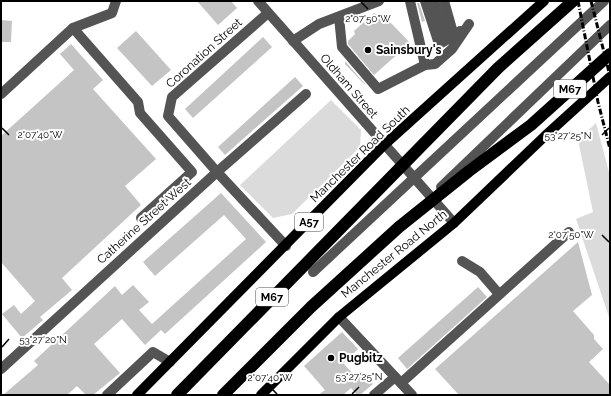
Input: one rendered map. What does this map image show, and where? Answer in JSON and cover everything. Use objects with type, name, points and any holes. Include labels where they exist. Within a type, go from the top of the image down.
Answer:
[{"type":"highway","name":"M67","points":[[177,395],[498,68],[573,1]]},
{"type":"highway","name":"M67","points":[[223,395],[311,307],[399,228],[468,171],[531,125],[610,54]]},
{"type":"main road","name":"Manchester Road South","points":[[137,395],[384,146],[544,1]]},
{"type":"main road","name":"Manchester Road North","points":[[261,395],[339,316],[454,223],[545,136],[610,77]]},
{"type":"street","points":[[1,94],[73,28],[112,13],[116,1]]},
{"type":"street","name":"Oldham Street","points":[[258,1],[384,146],[454,223]]},
{"type":"street","points":[[410,1],[425,65]]},
{"type":"street","points":[[339,18],[342,47],[378,89],[425,65],[435,64],[452,49],[469,24],[439,44],[425,1]]},
{"type":"street","points":[[434,1],[450,38]]},
{"type":"street","points":[[444,1],[450,38]]},
{"type":"street","points":[[313,272],[604,1]]},
{"type":"street","points":[[293,41],[319,24],[339,18],[377,2]]},
{"type":"street","name":"Coronation Street","points":[[217,172],[168,116],[172,97],[268,13]]},
{"type":"street","points":[[399,228],[610,25]]},
{"type":"street","points":[[73,28],[138,102],[140,112],[192,172],[141,218]]},
{"type":"street","name":"Catherine Street West","points":[[1,369],[217,172],[306,94]]},
{"type":"street","points":[[217,172],[286,246]]},
{"type":"street","points":[[374,395],[398,380],[569,232]]},
{"type":"street","points":[[462,261],[480,272],[499,294]]},
{"type":"street","points":[[339,316],[412,395]]},
{"type":"street","points":[[107,395],[153,352],[170,362]]},
{"type":"shaded area","points":[[331,100],[361,130],[360,147],[292,214],[273,218],[240,185]]},
{"type":"shaded area","points":[[596,123],[610,176],[610,320],[576,219],[593,212],[578,140]]},
{"type":"building","points":[[197,1],[231,1],[237,8],[218,25]]},
{"type":"building","points":[[417,3],[419,3],[425,21],[422,22]]},
{"type":"building","points":[[374,13],[392,24],[410,43],[374,75],[348,44],[348,41],[355,34],[354,31]]},
{"type":"building","points":[[1,20],[12,21],[11,42],[1,42]]},
{"type":"building","points":[[136,31],[171,70],[152,86],[117,48]]},
{"type":"building","points":[[263,37],[272,47],[193,118],[185,109]]},
{"type":"building","points":[[71,44],[103,80],[93,89],[156,159],[125,186],[141,205],[62,278],[72,290],[40,317],[43,320],[22,338],[2,314],[14,305],[21,314],[35,301],[1,262],[1,136],[74,70],[60,54]]},
{"type":"building","points":[[345,61],[365,84],[345,64]]},
{"type":"building","points":[[295,77],[303,86],[225,155],[218,147]]},
{"type":"building","points":[[221,193],[266,242],[165,334],[161,330],[145,345],[122,319],[94,344],[120,373],[93,395],[86,395],[77,386],[67,395],[3,395],[38,365],[34,361],[115,286],[122,295],[133,285],[149,302],[139,310],[152,324],[246,239],[224,215],[155,276],[143,262]]},
{"type":"building","points":[[578,242],[592,295],[573,311],[594,335],[594,339],[603,349],[589,362],[610,385],[610,395],[459,395],[435,369]]},
{"type":"building","points":[[478,287],[487,297],[407,369],[398,358]]},
{"type":"building","name":"Pugbitz","points":[[342,332],[358,349],[343,363],[356,377],[362,372],[373,384],[360,395],[357,395],[351,388],[343,395],[318,395],[325,390],[304,366]]},
{"type":"railway","points":[[578,1],[598,102],[610,149]]},
{"type":"railway","points":[[591,1],[610,76]]},
{"type":"place","name":"Sainsbury's","points":[[368,50]]},
{"type":"place","name":"Pugbitz","points":[[331,358]]}]
